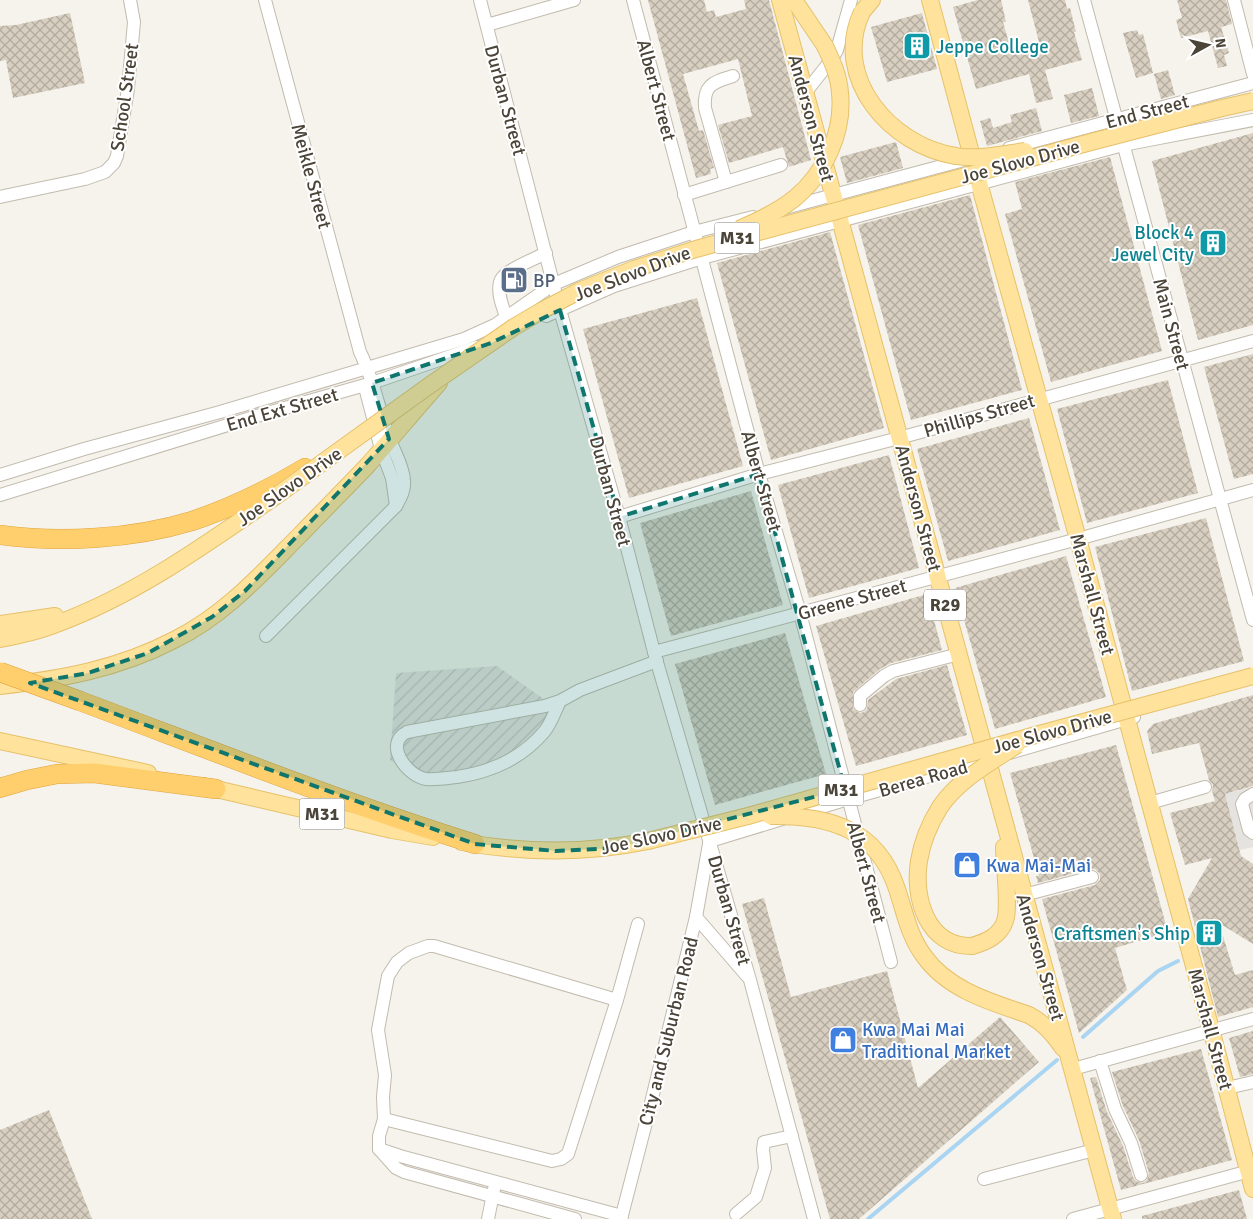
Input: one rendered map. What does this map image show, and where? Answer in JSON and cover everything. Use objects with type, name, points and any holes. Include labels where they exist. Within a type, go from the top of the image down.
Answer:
[{"type":"highway","points":[[0,535],[64,539],[118,536],[192,520],[246,499],[284,480],[355,439]]},
{"type":"highway","points":[[0,672],[344,799],[474,844]]},
{"type":"highway","points":[[0,788],[57,774],[94,773],[216,789]]},
{"type":"main road","name":"Anderson Street","points":[[780,0],[1112,1214]]},
{"type":"main road","points":[[699,254],[769,215],[795,198],[822,168],[833,145],[837,132],[841,94],[835,70],[825,46],[794,0]]},
{"type":"main road","name":"Marshall Street","points":[[930,0],[1212,1029],[1226,1088],[1251,1171],[1253,1189]]},
{"type":"main road","points":[[861,4],[853,50],[854,65],[859,81],[878,113],[909,138],[944,153],[974,157],[1091,142]]},
{"type":"main road","name":"Joe Slovo Drive","points":[[0,639],[58,624],[113,600],[172,567],[276,496],[514,327],[579,291],[634,269],[699,254],[1091,142],[1222,108],[1253,102]]},
{"type":"main road","points":[[0,686],[49,681],[88,673],[148,653],[176,640],[212,617],[245,591],[385,444],[467,351]]},
{"type":"main road","points":[[0,624],[88,611]]},
{"type":"main road","name":"Joe Slovo Drive","points":[[0,741],[130,768],[392,830],[474,844],[518,849],[556,851],[616,848],[748,816],[1253,676]]},
{"type":"main road","points":[[1003,818],[1007,903],[1005,921],[999,931],[984,943],[972,946],[952,944],[941,937],[926,918],[920,901],[918,882],[919,861],[924,841],[941,806],[952,793],[968,778],[1032,736]]},
{"type":"main road","points":[[748,816],[789,815],[810,817],[830,821],[858,835],[882,857],[890,870],[909,929],[924,957],[936,971],[954,985],[1038,1020],[1051,1031],[1071,1063]]},
{"type":"street","name":"School Street","points":[[0,197],[85,179],[106,172],[114,163],[118,156],[128,89],[134,22],[130,0]]},
{"type":"street","name":"Meikle Street","points":[[265,0],[385,444],[403,471],[404,482],[404,490],[396,506],[266,636]]},
{"type":"street","name":"Durban Street","points":[[480,0],[560,310],[619,516],[655,657],[750,980],[814,1219]]},
{"type":"street","points":[[487,25],[574,0]]},
{"type":"street","name":"Albert Street","points":[[633,0],[699,254],[800,613],[891,962]]},
{"type":"street","name":"Main Street","points":[[1084,0],[1253,620]]},
{"type":"street","points":[[1234,0],[1253,74]]},
{"type":"street","points":[[805,93],[832,59],[861,4]]},
{"type":"street","points":[[726,182],[705,108],[704,98],[711,85],[733,76]]},
{"type":"street","name":"End Street","points":[[554,284],[618,257],[694,232],[1253,83]]},
{"type":"street","name":"End Street","points":[[560,310],[614,286],[699,254],[840,221],[1123,145],[1253,120]]},
{"type":"street","points":[[684,195],[781,165]]},
{"type":"street","points":[[506,318],[499,292],[500,280],[505,274],[546,253]]},
{"type":"street","name":"End Ext Street","points":[[0,475],[364,370],[464,339],[482,332],[506,318],[554,284]]},
{"type":"street","name":"End Ext Street","points":[[0,496],[257,416],[368,384],[467,351],[560,310]]},
{"type":"street","name":"Phillips Street","points":[[619,516],[760,474],[1253,341]]},
{"type":"street","name":"Greene Street","points":[[560,701],[546,731],[527,750],[508,762],[476,774],[447,778],[425,778],[413,773],[404,764],[396,749],[398,740],[407,732],[529,710],[560,701],[580,690],[655,657],[800,613],[1253,490]]},
{"type":"street","points":[[860,705],[860,696],[884,676],[959,654]]},
{"type":"street","name":"Berea Road","points":[[710,841],[848,799],[1253,682]]},
{"type":"street","points":[[1150,803],[1205,788]]},
{"type":"street","points":[[1253,794],[1245,799],[1242,804],[1249,830],[1253,833]]},
{"type":"street","name":"City and Suburban Road","points":[[621,1217],[696,917],[710,841]]},
{"type":"street","points":[[1024,895],[1092,877]]},
{"type":"street","name":"Durban Street","points":[[696,917],[750,980]]},
{"type":"street","points":[[384,1119],[552,1161],[565,1158],[568,1154],[617,1000],[638,924]]},
{"type":"street","points":[[575,1219],[404,1172],[396,1168],[379,1149],[379,1136],[384,1119],[385,1075],[378,1030],[380,1012],[388,976],[398,962],[409,953],[428,946],[434,946],[617,1000]]},
{"type":"street","points":[[1071,1063],[1100,1061],[1253,1019]]},
{"type":"street","points":[[1100,1061],[1115,1110],[1130,1143],[1141,1175]]},
{"type":"street","points":[[1226,1088],[1253,1082]]},
{"type":"street","points":[[736,1214],[756,1197],[765,1168],[764,1142],[792,1136]]},
{"type":"street","points":[[379,1149],[621,1217]]},
{"type":"street","points":[[984,1179],[1094,1150]]},
{"type":"street","points":[[1073,1219],[1112,1214],[1251,1171]]},
{"type":"street","points":[[488,1219],[492,1196],[497,1182]]},
{"type":"highlighted area","points":[[560,310],[619,517],[759,474],[845,789],[616,848],[556,851],[475,844],[30,683],[88,673],[148,653],[212,617],[245,591],[389,439],[372,383],[491,343]]},
{"type":"shaded area","points":[[497,666],[548,702],[546,731],[508,762],[421,782],[390,760],[396,673]]},
{"type":"shaded area","points":[[1253,787],[1253,847],[1240,850],[1225,794]]},
{"type":"building","points":[[648,0],[704,0],[707,12],[714,10],[716,17],[746,9],[744,0],[769,0],[811,160],[789,167],[783,147],[729,163],[718,125],[752,116],[738,59],[683,74],[699,131],[703,130],[714,168],[710,169],[711,174],[696,178]]},
{"type":"building","points":[[978,0],[1001,0],[1006,22],[1003,22],[1011,50],[1039,42],[1028,0],[1065,0],[1067,9],[1070,8],[1082,60],[1045,70],[1053,99],[1036,103],[1029,74],[976,89],[953,7]]},
{"type":"building","points":[[1177,0],[1226,0],[1232,24],[1221,27],[1229,53],[1224,55],[1227,66],[1218,68],[1208,31],[1181,38],[1176,20],[1182,18]]},
{"type":"building","points":[[70,13],[85,83],[13,98],[6,60],[0,61],[0,26],[16,25]]},
{"type":"building","name":"Jeppe College","points":[[922,13],[937,69],[887,82],[871,27]]},
{"type":"building","points":[[1137,30],[1139,35],[1143,34],[1153,73],[1136,78],[1123,33]]},
{"type":"building","points":[[1168,70],[1175,95],[1161,99],[1154,74]]},
{"type":"building","points":[[1092,88],[1099,116],[1071,123],[1064,95]]},
{"type":"building","points":[[1036,108],[1042,131],[987,146],[980,121],[990,118],[993,128],[1012,122],[1010,115]]},
{"type":"building","name":"Block 4 Jewel City","points":[[1253,133],[1253,325],[1198,340],[1152,161]]},
{"type":"building","points":[[896,142],[903,168],[847,183],[840,157]]},
{"type":"building","points":[[1110,157],[1162,351],[1051,382],[1005,214],[1022,209],[1015,182]]},
{"type":"building","points":[[970,195],[1022,390],[911,420],[858,225]]},
{"type":"building","points":[[830,232],[884,428],[771,460],[717,263]]},
{"type":"building","points":[[697,298],[743,466],[629,498],[583,329]]},
{"type":"building","points":[[1253,354],[1253,474],[1234,479],[1204,367]]},
{"type":"building","points":[[1168,380],[1198,493],[1087,523],[1057,409]]},
{"type":"building","points":[[1029,418],[1060,530],[948,561],[917,449]]},
{"type":"building","points":[[889,455],[919,568],[809,598],[778,485]]},
{"type":"building","points":[[751,491],[783,605],[671,636],[640,523]]},
{"type":"building","points":[[1206,518],[1244,661],[1132,691],[1095,547]]},
{"type":"building","points":[[1066,556],[1106,697],[995,729],[955,588]]},
{"type":"building","points":[[927,594],[942,650],[891,663],[880,669],[853,692],[853,709],[860,713],[864,712],[867,709],[868,700],[896,679],[947,665],[967,735],[856,766],[816,626]]},
{"type":"building","points":[[785,633],[826,774],[715,805],[675,664]]},
{"type":"building","points":[[1253,695],[1253,786],[1225,794],[1241,856],[1253,864],[1253,944],[1219,923],[1235,975],[1253,970],[1253,1007],[1218,1017],[1188,899],[1212,858],[1185,865],[1170,813],[1215,801],[1212,791],[1213,785],[1209,780],[1199,743],[1152,754],[1147,731],[1153,724]]},
{"type":"building","points":[[1116,745],[1168,932],[1115,948],[1127,990],[1079,1033],[1042,899],[1095,885],[1100,880],[1100,874],[1095,869],[1090,869],[1038,883],[1036,876],[1039,876],[1010,773]]},
{"type":"building","name":"Kwa Mai Mai Traditional Market","points":[[764,898],[791,997],[887,971],[918,1088],[1000,1017],[1039,1062],[859,1219],[830,1219],[742,904]]},
{"type":"building","points":[[1253,1031],[1253,1074],[1240,1077],[1229,1038]]},
{"type":"building","points":[[1201,1049],[1232,1160],[1121,1190],[1090,1078],[1096,1077],[1107,1112],[1123,1146],[1133,1177],[1136,1181],[1143,1183],[1147,1180],[1149,1173],[1139,1140],[1123,1106],[1112,1072]]},
{"type":"building","points":[[49,1110],[92,1219],[0,1219],[0,1130]]},
{"type":"building","points":[[1239,1190],[1247,1219],[1142,1219],[1142,1216]]},
{"type":"waterway","points":[[1083,1037],[1158,971],[1178,961]]},
{"type":"waterway","points":[[868,1219],[1057,1060]]},
{"type":"place","name":"Jeppe College","points":[[917,46]]},
{"type":"place","name":"Block 4 Jewel City","points":[[1213,243]]},
{"type":"place","name":"BP","points":[[514,280]]},
{"type":"place","name":"Kwa Mai-Mai","points":[[967,865]]},
{"type":"place","name":"Craftsmen's Ship","points":[[1209,933]]},
{"type":"place","name":"Kwa Mai Mai Traditional Market","points":[[843,1040]]}]
